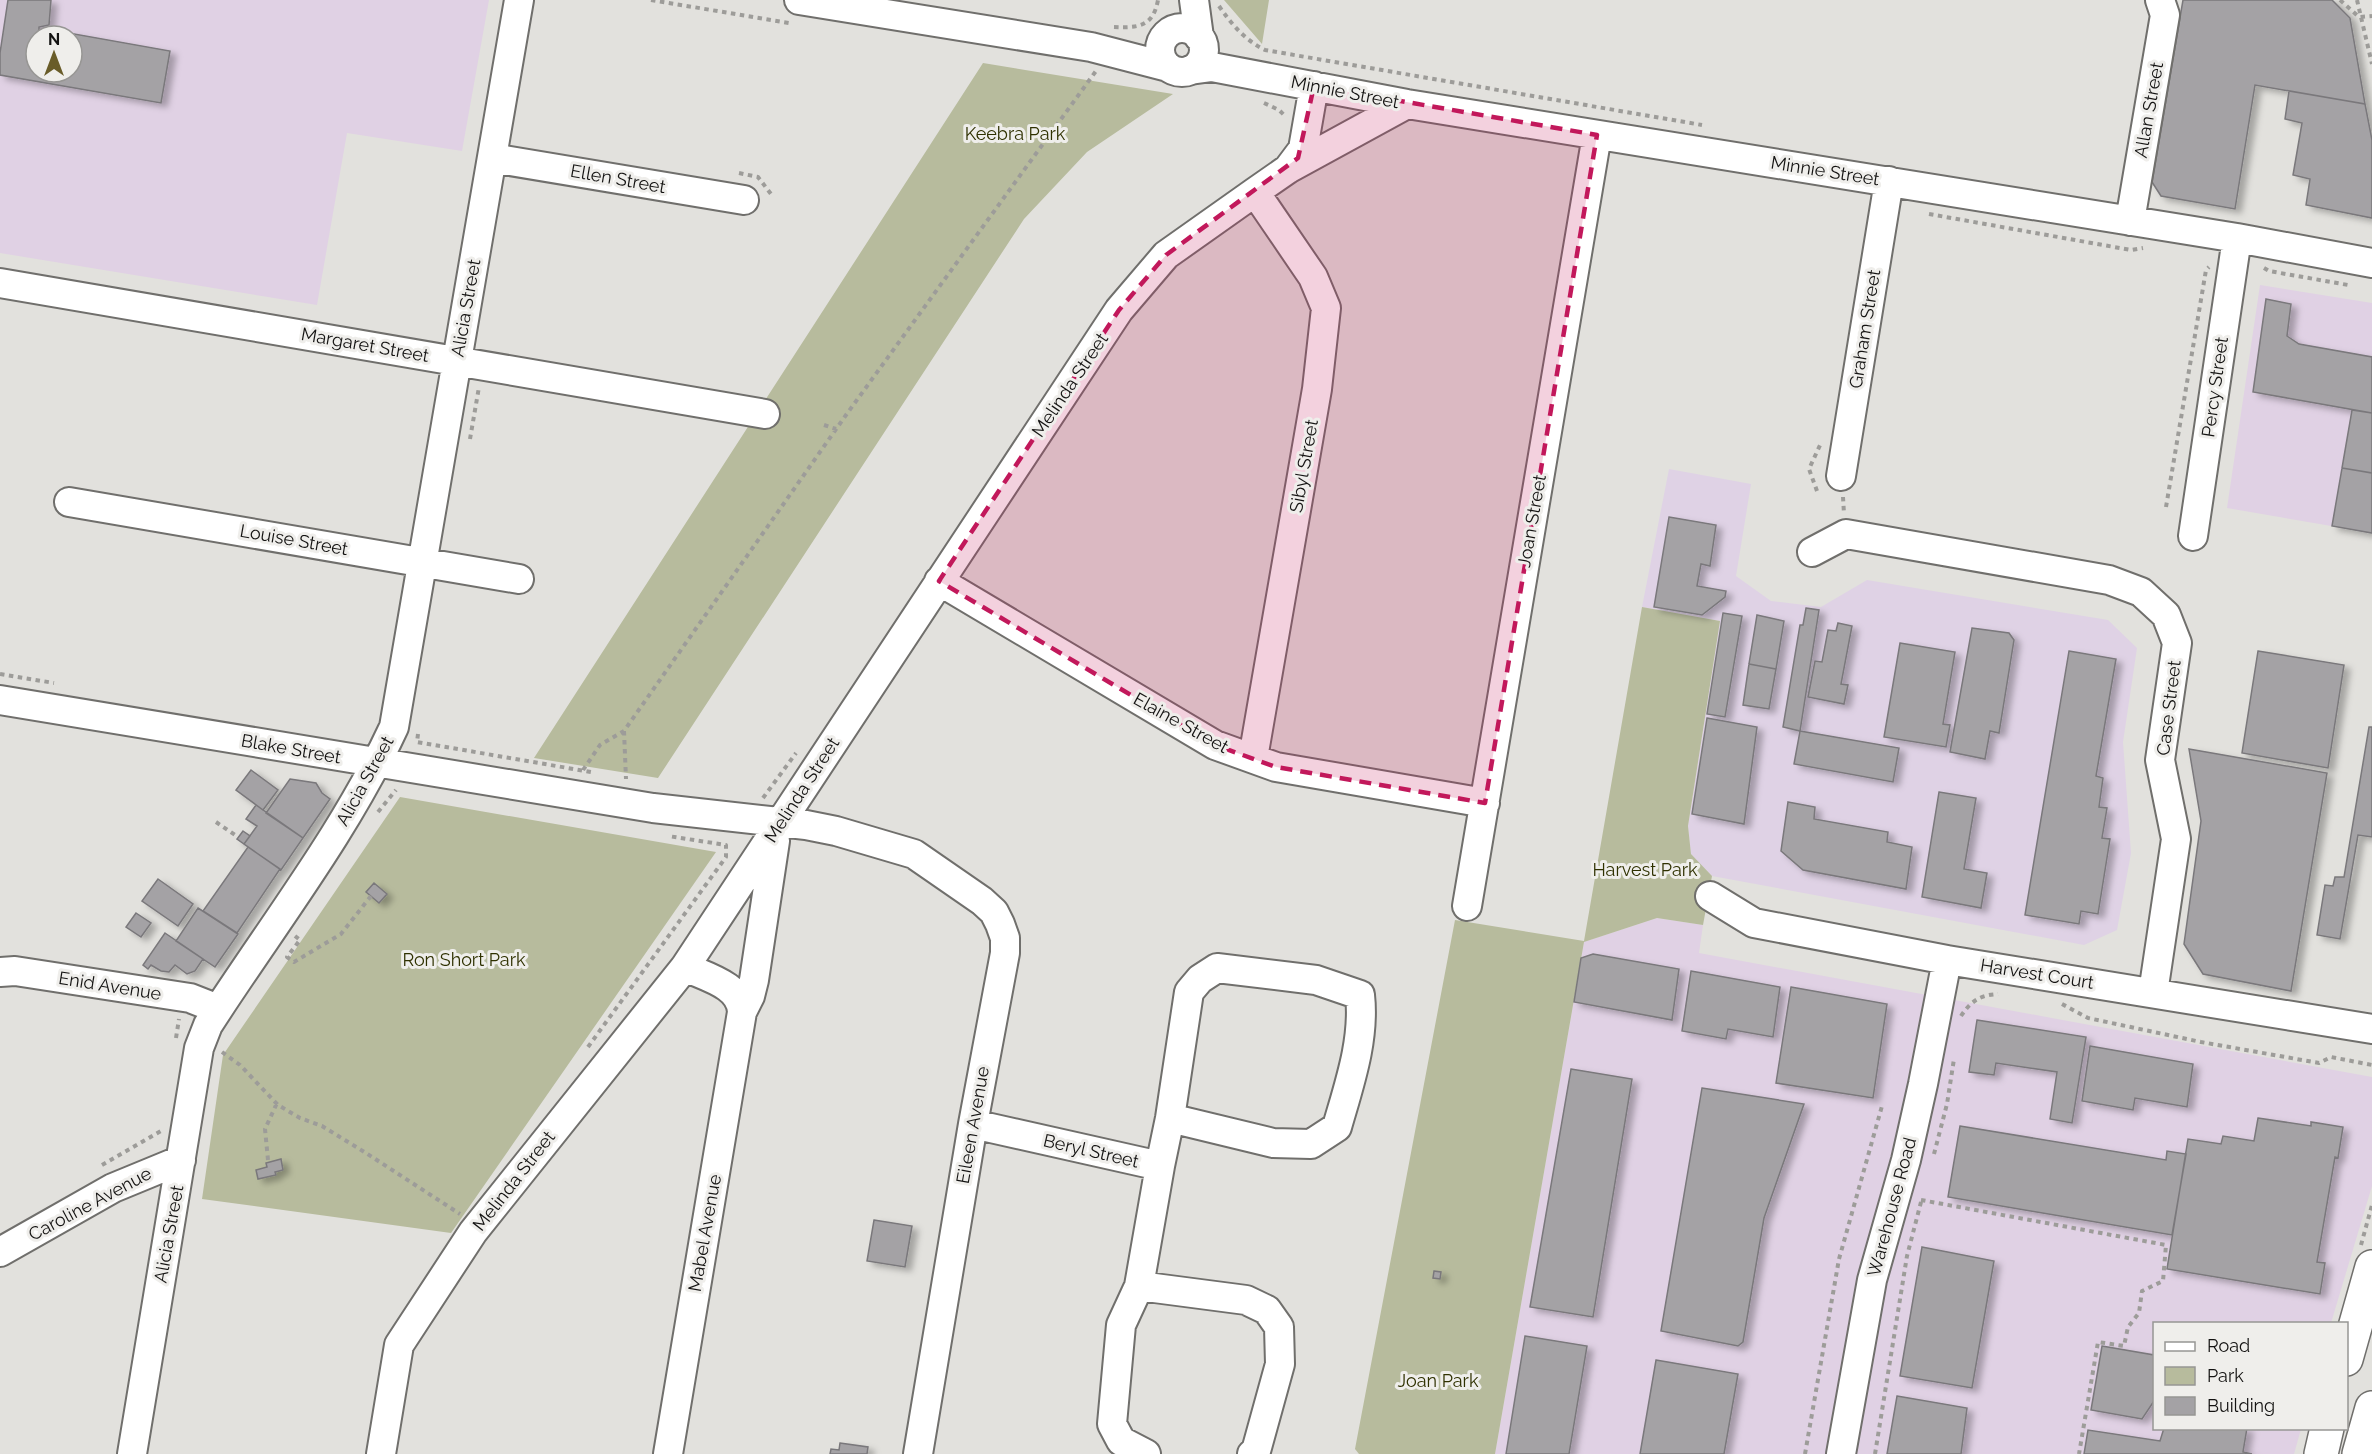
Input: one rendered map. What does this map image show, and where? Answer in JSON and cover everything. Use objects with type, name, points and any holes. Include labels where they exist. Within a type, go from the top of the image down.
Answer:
[{"type":"main road","points":[[2348,1352],[2372,1267]]},
{"type":"main road","points":[[2359,1454],[2372,1408]]},
{"type":"main road","points":[[2321,1454],[2327,1430]]},
{"type":"street","name":"Alicia Street","points":[[132,1454],[199,1048],[208,1025],[344,820],[377,764],[394,726],[519,0]]},
{"type":"street","name":"Minnie Street","points":[[799,0],[1102,48],[1179,68],[1209,66],[1407,104],[2237,238],[2372,262]]},
{"type":"street","points":[[1177,0],[1160,51],[1164,62],[1179,68],[1198,65],[1202,57],[1194,0]]},
{"type":"street","name":"Allan Street","points":[[2130,221],[2165,15],[2160,0]]},
{"type":"street","points":[[1167,34],[1184,29],[1201,40]]},
{"type":"street","name":"Minnie Street","points":[[1102,48],[1167,34]]},
{"type":"street","name":"Minnie Street","points":[[1201,40],[1278,79]]},
{"type":"street","name":"Melinda Street","points":[[1288,169],[1303,149],[1314,86]]},
{"type":"street","name":"Melinda Street","points":[[381,1454],[399,1345],[473,1232],[685,967],[1119,310],[1166,255],[1288,169],[1407,104]]},
{"type":"street","name":"Joan Street","points":[[1467,906],[1597,135]]},
{"type":"street","name":"Ellen Street","points":[[492,158],[744,201]]},
{"type":"street","name":"Graham Street","points":[[1841,476],[1889,182]]},
{"type":"street","name":"Sibyl Street","points":[[1253,758],[1317,389],[1326,308],[1314,277],[1255,192]]},
{"type":"street","name":"Percy Street","points":[[2193,536],[2237,238]]},
{"type":"street","name":"Margaret Street","points":[[0,283],[765,414]]},
{"type":"street","name":"Louise Street","points":[[69,502],[519,579]]},
{"type":"street","points":[[1812,552],[1846,534]]},
{"type":"street","name":"Case Street","points":[[1846,534],[2109,580],[2141,592],[2166,615],[2177,643],[2160,760],[2176,839],[2153,993]]},
{"type":"street","name":"Elaine Street","points":[[939,581],[1215,745],[1276,767],[1485,803]]},
{"type":"street","name":"Blake Street","points":[[0,700],[653,808],[738,832],[776,832],[820,828],[899,849]]},
{"type":"street","name":"Mabel Avenue","points":[[668,1454],[742,1012],[754,980],[776,832]]},
{"type":"street","name":"Eileen Avenue","points":[[899,849],[914,854],[982,901],[994,912],[1005,938],[1005,953],[973,1124],[918,1454]]},
{"type":"street","name":"Harvest Court","points":[[1710,896],[1754,922],[1947,960],[2372,1029]]},
{"type":"street","name":"Warehouse Road","points":[[1841,1454],[1872,1280],[1909,1149],[1947,960]]},
{"type":"street","points":[[685,967],[734,991],[742,1003],[742,1012]]},
{"type":"street","points":[[1160,1166],[1170,1118],[1189,992],[1200,979],[1217,968],[1316,981],[1360,995],[1362,1011],[1356,1060],[1337,1127],[1311,1144],[1273,1143],[1170,1118]]},
{"type":"street","name":"Enid Avenue","points":[[0,972],[15,971],[190,998],[218,1010]]},
{"type":"street","name":"Beryl Street","points":[[973,1124],[1160,1166],[1139,1286],[1121,1325],[1112,1424],[1121,1441],[1146,1454]]},
{"type":"street","name":"Caroline Avenue","points":[[0,1252],[113,1188],[182,1160]]},
{"type":"street","points":[[1139,1286],[1246,1300],[1267,1310],[1279,1327],[1280,1364],[1256,1451],[1252,1454]]},
{"type":"path","points":[[419,730],[417,742],[583,770],[600,745],[624,731],[1102,48],[1149,21],[1155,13],[1158,0]]},
{"type":"path","points":[[1216,0],[1233,26],[1255,45],[1266,50],[1709,127]]},
{"type":"path","points":[[2340,0],[2361,17],[2372,16]]},
{"type":"path","points":[[2357,0],[2372,64]]},
{"type":"path","points":[[1285,125],[1286,118]]},
{"type":"path","points":[[1928,214],[2131,250],[2150,247]]},
{"type":"path","points":[[2166,507],[2206,270],[2214,262]]},
{"type":"path","points":[[2259,264],[2269,271],[2350,285]]},
{"type":"path","points":[[825,424],[836,429]]},
{"type":"path","points":[[1841,476],[1846,534]]},
{"type":"path","points":[[624,731],[624,779],[636,781]]},
{"type":"path","points":[[759,802],[800,746]]},
{"type":"path","points":[[376,814],[392,792],[397,789]]},
{"type":"path","points":[[216,822],[238,837]]},
{"type":"path","points":[[292,934],[300,940],[288,957],[294,962],[341,934],[371,897]]},
{"type":"path","points":[[1960,1017],[1966,1008],[1979,997],[1996,994],[2008,996]]},
{"type":"path","points":[[2054,1003],[2065,1005],[2088,1018],[2201,1042],[2319,1063],[2331,1057],[2372,1065]]},
{"type":"path","points":[[175,1045],[180,1012]]},
{"type":"path","points":[[217,1062],[219,1050],[240,1065],[277,1103],[300,1118],[321,1126],[366,1153],[465,1217]]},
{"type":"path","points":[[1933,1157],[1947,1104],[1956,1050]]},
{"type":"path","points":[[268,1160],[266,1129],[277,1103]]},
{"type":"path","points":[[1805,1454],[1839,1259],[1882,1106]]},
{"type":"path","points":[[100,1166],[161,1131],[162,1120]]},
{"type":"path","points":[[1875,1454],[1907,1256],[1924,1189]]},
{"type":"path","points":[[1921,1200],[2166,1245],[2163,1281],[2142,1291],[2139,1313],[2128,1327],[2124,1346],[2098,1342],[2079,1454]]},
{"type":"highlighted area","points":[[1314,86],[1597,135],[1485,803],[1276,767],[1215,745],[939,581],[1119,310],[1166,255],[1298,158]]},
{"type":"shaded area","points":[[0,0],[489,0],[462,151],[347,133],[317,305],[0,253]]},
{"type":"shaded area","points":[[2260,285],[2372,303],[2372,533],[2227,508]]},
{"type":"shaded area","points":[[1669,469],[1751,484],[1736,576],[1771,601],[1821,607],[1867,580],[2108,620],[2137,648],[2123,742],[2131,853],[2117,930],[2084,945],[1712,876],[1691,854],[1688,826],[1720,621],[1642,607]]},
{"type":"shaded area","points":[[1657,918],[1703,925],[1699,953],[2372,1077],[2372,1186],[2331,1322],[2153,1322],[2153,1430],[2301,1430],[2294,1454],[1495,1454],[1584,942]]},
{"type":"green space","points":[[1224,0],[1269,0],[1262,44]]},
{"type":"green space","name":"Keebra Park","points":[[983,63],[1173,94],[1087,152],[1024,219],[658,778],[534,758]]},
{"type":"green space","name":"Joan Park","points":[[1642,607],[1720,621],[1688,826],[1691,854],[1712,876],[1703,925],[1657,918],[1584,942],[1495,1454],[1359,1454],[1355,1449],[1455,920],[1584,941]]},
{"type":"green space","name":"Ron Short Park","points":[[400,797],[716,852],[451,1233],[202,1199],[223,1055]]},
{"type":"building","points":[[8,0],[51,0],[49,24],[24,24],[24,79],[0,75],[0,53]]},
{"type":"building","points":[[2183,0],[2332,0],[2350,18],[2365,104],[2255,85],[2235,209],[2161,196],[2152,182]]},
{"type":"building","points":[[84,36],[170,51],[161,103],[52,84],[84,84]]},
{"type":"building","points":[[2289,91],[2365,104],[2372,140],[2372,218],[2306,205],[2310,179],[2293,175],[2302,123],[2285,119]]},
{"type":"building","points":[[2266,299],[2291,304],[2287,336],[2299,344],[2372,357],[2372,413],[2253,392]]},
{"type":"building","points":[[2352,410],[2372,413],[2372,473],[2342,468]]},
{"type":"building","points":[[2342,468],[2372,473],[2372,533],[2332,526]]},
{"type":"building","points":[[1669,517],[1716,525],[1710,566],[1701,564],[1697,586],[1726,591],[1725,597],[1702,615],[1654,607]]},
{"type":"building","points":[[1806,608],[1819,610],[1800,731],[1783,727],[1800,625],[1803,625]]},
{"type":"building","points":[[1723,613],[1742,616],[1725,717],[1707,714]]},
{"type":"building","points":[[1757,615],[1784,621],[1776,669],[1749,664]]},
{"type":"building","points":[[1838,623],[1852,626],[1841,684],[1848,685],[1844,704],[1808,697],[1815,661],[1822,662],[1828,630],[1836,631]]},
{"type":"building","points":[[1972,628],[2009,633],[2014,640],[1999,733],[1990,731],[1985,759],[1950,752]]},
{"type":"building","points":[[1900,643],[1955,652],[1943,724],[1950,725],[1946,747],[1884,737]]},
{"type":"building","points":[[2069,651],[2116,659],[2096,776],[2103,778],[2099,807],[2107,808],[2102,838],[2110,839],[2098,914],[2081,911],[2079,924],[2025,915]]},
{"type":"building","points":[[2258,651],[2344,665],[2328,768],[2242,753]]},
{"type":"building","points":[[1749,664],[1776,669],[1769,709],[1743,705]]},
{"type":"building","points":[[1707,718],[1757,727],[1744,824],[1692,814]]},
{"type":"building","points":[[2369,727],[2372,727],[2372,837],[2358,835],[2340,939],[2317,935],[2325,885],[2333,886],[2335,877],[2344,877]]},
{"type":"building","points":[[1800,731],[1899,748],[1893,782],[1794,764]]},
{"type":"building","points":[[2189,749],[2327,773],[2291,991],[2203,974],[2184,944],[2201,821]]},
{"type":"building","points":[[251,770],[278,790],[263,810],[236,790]]},
{"type":"building","points":[[290,779],[316,783],[322,793],[330,799],[303,838],[266,813]]},
{"type":"building","points":[[1939,792],[1976,798],[1964,869],[1987,873],[1981,908],[1922,897]]},
{"type":"building","points":[[1788,802],[1815,807],[1814,819],[1888,832],[1887,842],[1912,847],[1906,889],[1803,870],[1781,851]]},
{"type":"building","points":[[256,805],[303,838],[281,870],[244,844],[257,826],[246,819]]},
{"type":"building","points":[[243,831],[250,836],[244,844],[237,839]]},
{"type":"building","points":[[248,847],[280,869],[237,933],[203,911]]},
{"type":"building","points":[[158,879],[193,904],[178,926],[142,901]]},
{"type":"building","points":[[374,883],[387,894],[379,903],[366,892]]},
{"type":"building","points":[[198,908],[238,934],[215,967],[176,941]]},
{"type":"building","points":[[136,913],[151,923],[141,937],[126,927]]},
{"type":"building","points":[[165,933],[203,959],[195,971],[187,974],[175,965],[169,972],[161,971],[151,965],[148,969],[143,965]]},
{"type":"building","points":[[1593,954],[1679,969],[1672,1020],[1574,1002],[1581,958]]},
{"type":"building","points":[[1691,971],[1780,987],[1773,1037],[1728,1029],[1726,1039],[1682,1031]]},
{"type":"building","points":[[1791,987],[1887,1004],[1873,1098],[1776,1083]]},
{"type":"building","points":[[1977,1020],[2086,1037],[2072,1123],[2050,1119],[2057,1072],[1996,1063],[1994,1075],[1969,1072]]},
{"type":"building","points":[[2090,1046],[2193,1064],[2187,1107],[2135,1098],[2133,1110],[2082,1101]]},
{"type":"building","points":[[1571,1069],[1632,1079],[1593,1317],[1530,1307]]},
{"type":"building","points":[[1702,1088],[1804,1104],[1764,1218],[1743,1342],[1738,1346],[1661,1331]]},
{"type":"building","points":[[2258,1118],[2311,1126],[2311,1122],[2343,1127],[2338,1158],[2335,1157],[2317,1262],[2325,1263],[2320,1294],[2167,1269],[2188,1139],[2221,1144],[2223,1136],[2254,1141]]},
{"type":"building","points":[[1960,1126],[2166,1160],[2167,1151],[2186,1154],[2172,1235],[1948,1197]]},
{"type":"building","points":[[281,1159],[283,1170],[275,1172],[276,1175],[258,1179],[256,1170],[267,1167],[266,1163]]},
{"type":"building","points":[[874,1220],[912,1226],[905,1267],[867,1261]]},
{"type":"building","points":[[1922,1247],[1994,1261],[1972,1388],[1900,1376]]},
{"type":"building","points":[[1434,1271],[1441,1272],[1440,1279],[1433,1278]]},
{"type":"building","points":[[1525,1336],[1587,1346],[1569,1454],[1506,1454]]},
{"type":"building","points":[[2102,1346],[2153,1355],[2153,1402],[2142,1419],[2091,1410]]},
{"type":"building","points":[[1656,1360],[1738,1374],[1724,1454],[1640,1454]]},
{"type":"building","points":[[1897,1396],[1967,1408],[1961,1454],[1887,1454]]},
{"type":"building","points":[[2088,1430],[2160,1441],[2163,1430],[2247,1430],[2243,1452],[2252,1454],[2084,1454]]},
{"type":"building","points":[[840,1443],[868,1447],[867,1454],[830,1454],[831,1449],[839,1450]]},
{"type":"park label","name":"Harvest Park","points":[[1645,870]]}]
